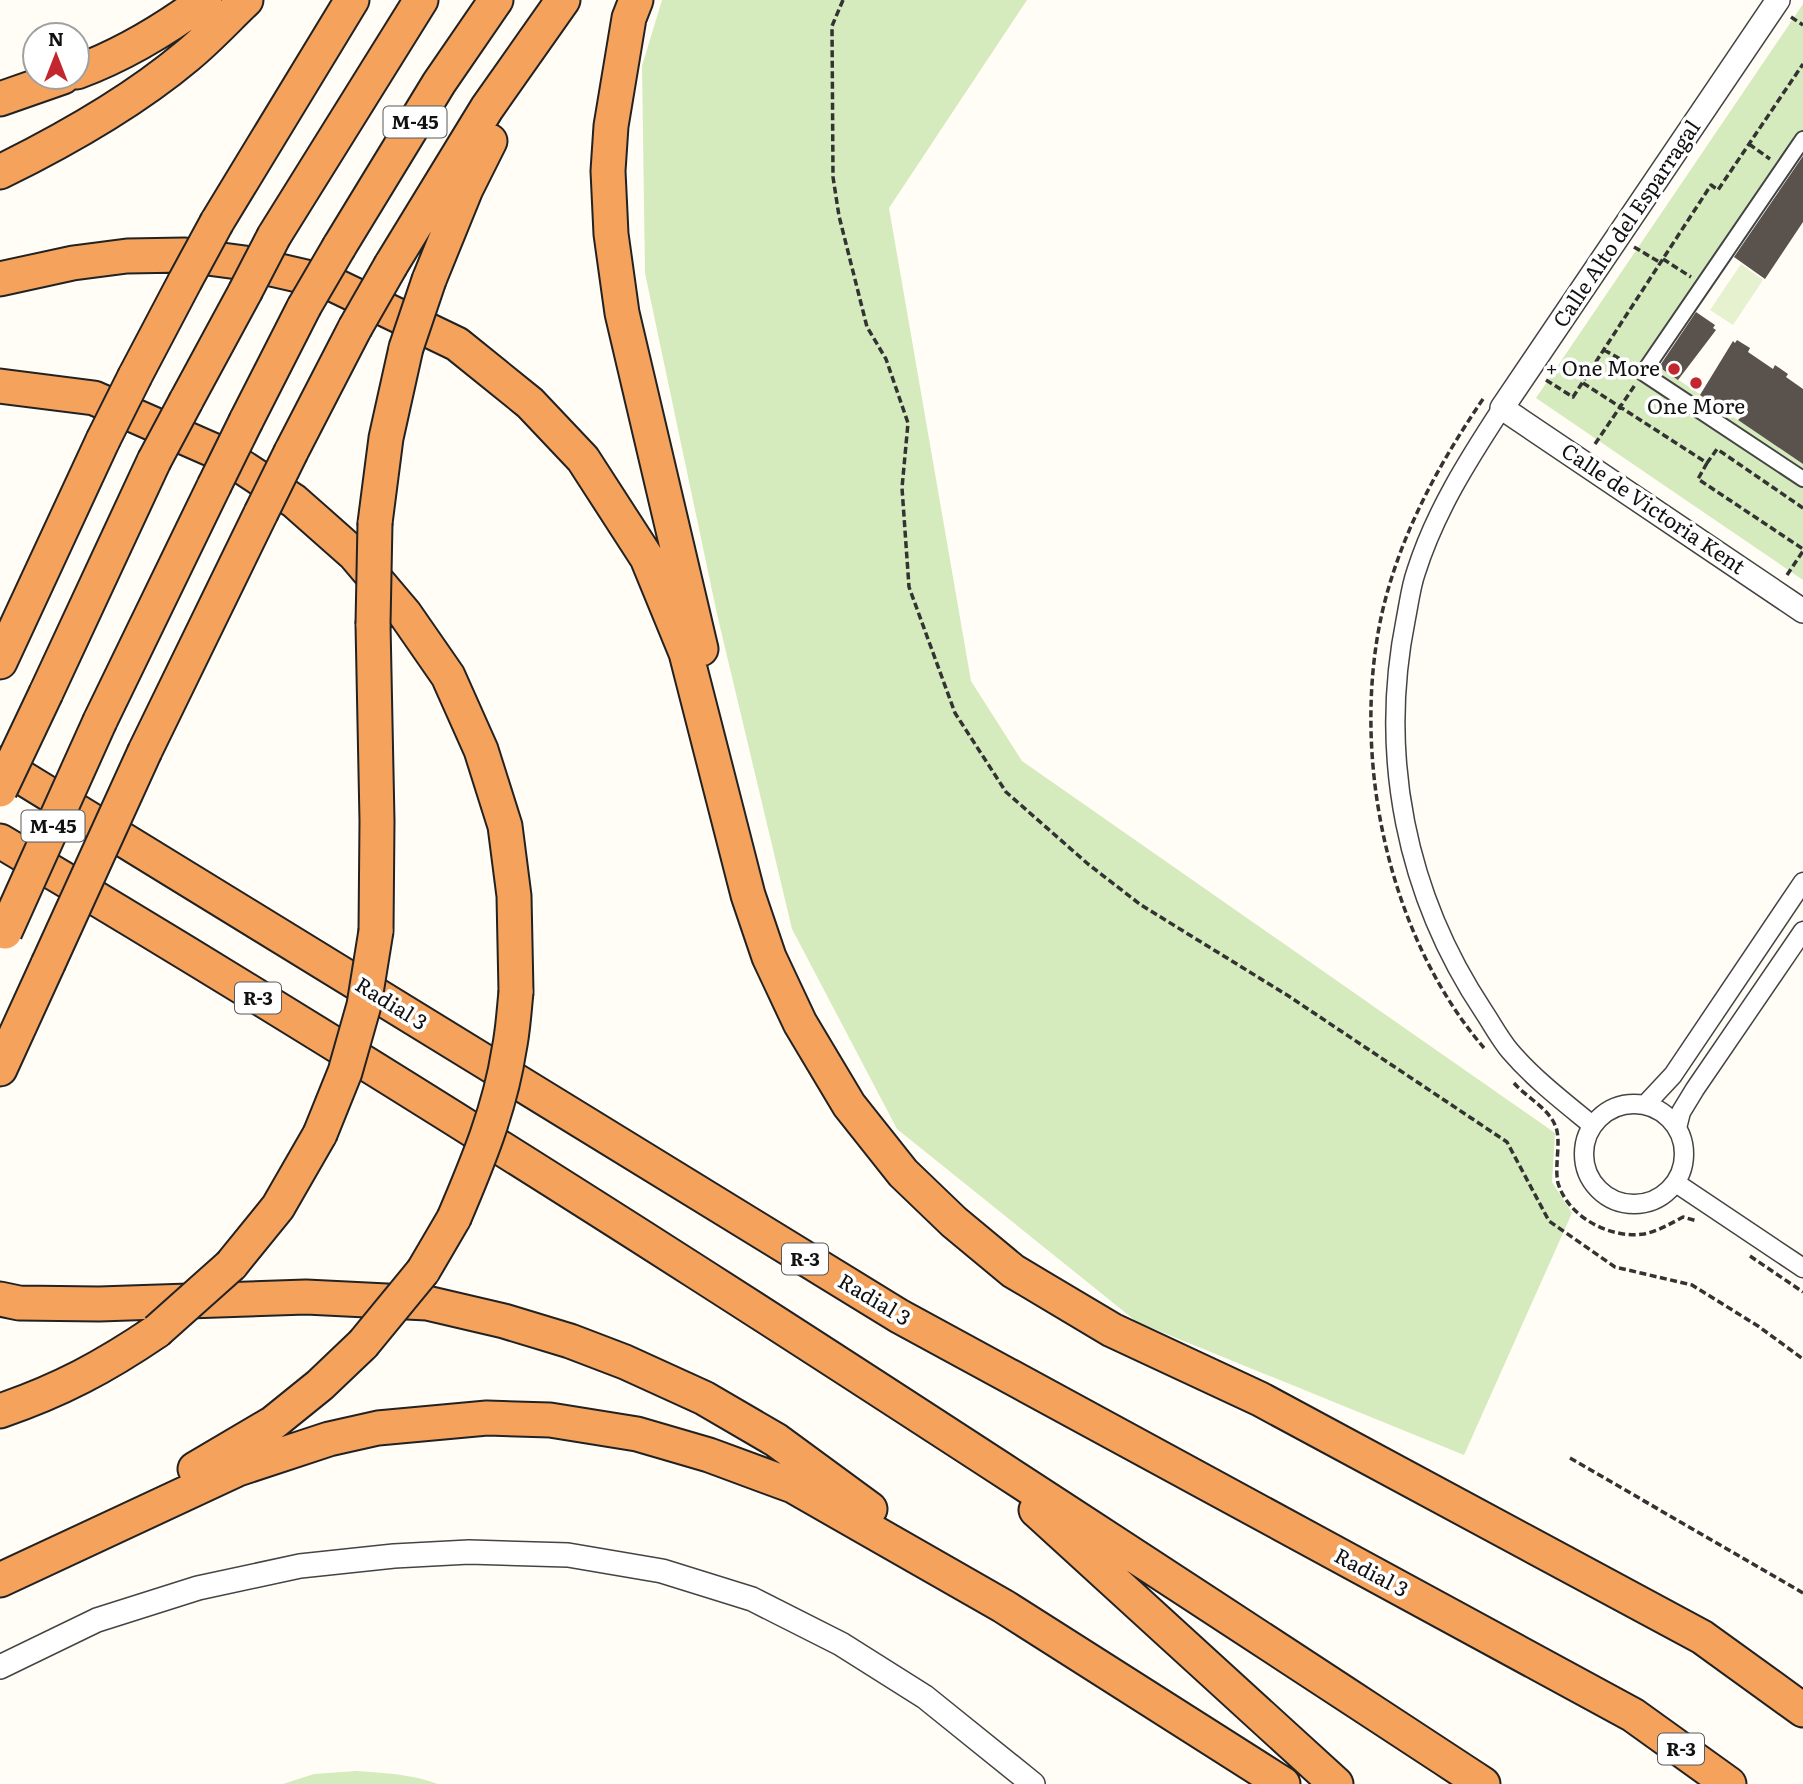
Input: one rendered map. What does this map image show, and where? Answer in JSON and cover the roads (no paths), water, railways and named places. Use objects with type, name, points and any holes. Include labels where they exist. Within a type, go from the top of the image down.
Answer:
[{"type":"highway","points":[[91,67],[107,61],[177,21],[205,0]]},
{"type":"highway","points":[[0,172],[49,148],[120,104],[187,56],[246,0]]},
{"type":"highway","points":[[0,662],[103,440],[185,281],[217,222],[352,0]]},
{"type":"highway","name":"M-45","points":[[0,790],[154,461],[274,236],[421,0]]},
{"type":"highway","name":"M-45","points":[[2,937],[100,721],[304,307],[439,83],[496,0]]},
{"type":"highway","points":[[0,1069],[145,751],[291,452],[355,328],[487,108],[563,0]]},
{"type":"highway","points":[[0,1411],[41,1397],[105,1366],[158,1331],[231,1265],[278,1207],[320,1134],[345,1072],[360,1019],[376,931],[373,624],[375,523],[386,438],[406,348],[429,280],[466,189],[501,118],[572,0]]},
{"type":"highway","points":[[636,0],[629,18],[611,126],[608,171],[611,234],[622,313],[734,787],[748,895]]},
{"type":"highway","points":[[0,99],[23,91]]},
{"type":"highway","points":[[0,279],[73,263],[127,256],[185,255],[245,263],[328,282],[457,344],[530,403],[583,459],[647,558],[686,653],[748,895],[769,957],[795,1012],[849,1105],[903,1173],[954,1222],[1013,1271],[1112,1331],[1260,1399],[1702,1637],[1803,1710]]},
{"type":"highway","points":[[0,386],[94,398],[224,455],[294,501],[355,555],[405,614],[448,676],[481,750],[505,826],[514,896],[516,992],[509,1052],[496,1108],[477,1165],[454,1218],[423,1272],[363,1344],[320,1385],[273,1423],[0,1578]]},
{"type":"highway","name":"Radial 3","points":[[0,764],[899,1316],[1633,1715],[1729,1784]]},
{"type":"highway","name":"R-3","points":[[0,841],[504,1149],[962,1442],[1483,1784]]},
{"type":"highway","points":[[0,1299],[19,1303],[99,1304],[306,1297],[427,1303],[504,1321],[570,1341],[625,1362],[704,1398],[776,1440],[1003,1606]]},
{"type":"highway","points":[[0,1578],[251,1465],[329,1439],[378,1428],[487,1418],[550,1420],[637,1434],[721,1459],[793,1486],[1003,1606],[1283,1784]]},
{"type":"highway","points":[[962,1442],[1336,1784]]},
{"type":"street","name":"Calle Alto del Esparragal","points":[[1592,1125],[1554,1094],[1510,1050],[1465,983],[1428,907],[1413,858],[1402,806],[1394,732],[1399,656],[1416,572],[1447,495],[1494,400],[1784,8]]},
{"type":"street","points":[[1803,139],[1643,373],[1803,479]]},
{"type":"street","name":"Calle de Victoria Kent","points":[[1494,400],[1803,611]]},
{"type":"street","points":[[1645,1105],[1673,1075],[1803,883]]},
{"type":"street","points":[[1677,1128],[1681,1112],[1695,1089],[1803,931]]},
{"type":"street","points":[[1625,1104],[1645,1105],[1669,1117],[1677,1128],[1684,1146],[1684,1165],[1676,1183],[1664,1195],[1639,1205],[1621,1203],[1605,1196],[1593,1183],[1585,1168],[1585,1141],[1592,1125],[1606,1112],[1625,1104]]},
{"type":"street","points":[[1676,1183],[1803,1268]]},
{"type":"street","points":[[0,1667],[97,1620],[198,1588],[300,1566],[394,1556],[469,1552],[568,1555],[662,1572],[752,1600],[841,1644],[925,1697],[1032,1784]]},
{"type":"place","name":"+ One More","points":[[1674,369]]},
{"type":"place","name":"One More","points":[[1696,383]]}]
